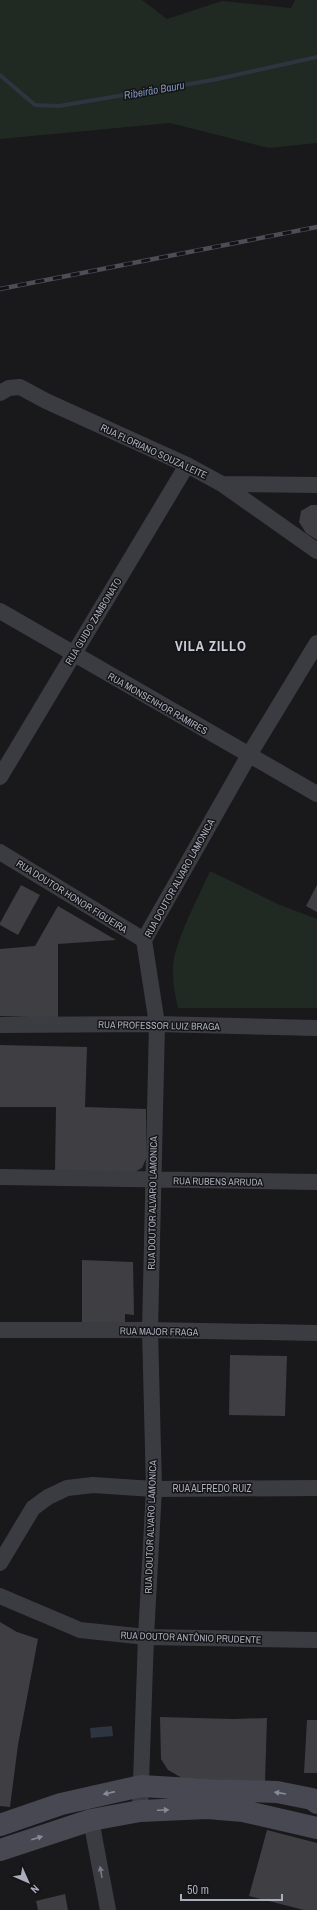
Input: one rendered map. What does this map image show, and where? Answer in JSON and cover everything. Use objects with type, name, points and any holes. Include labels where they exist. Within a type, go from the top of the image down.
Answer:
[{"type":"street","name":"RUA FLORIANO SOUZA LEITE","points":[[0,393],[9,388],[20,387],[46,401],[187,465],[222,484],[317,551]]},
{"type":"street","name":"RUA GUIDO ZAMBONATO","points":[[0,777],[187,465]]},
{"type":"street","points":[[222,484],[317,485]]},
{"type":"street","name":"RUA MONSENHOR RAMIRES","points":[[0,611],[317,794]]},
{"type":"street","name":"RUA DOUTOR ALVARO LAMONICA","points":[[140,1811],[146,1637],[154,1489],[150,1330],[152,1180],[157,1024],[144,940],[249,755],[317,643]]},
{"type":"street","name":"RUA DOUTOR HONOR FIGUEIRA","points":[[0,852],[144,940]]},
{"type":"street","name":"RUA PROFESSOR LUIZ BRAGA","points":[[0,1025],[157,1024],[317,1028]]},
{"type":"street","name":"RUA RUBENS ARRUDA","points":[[0,1177],[317,1182]]},
{"type":"street","name":"RUA MAJOR FRAGA","points":[[0,1330],[150,1330],[317,1333]]},
{"type":"street","name":"RUA ALFREDO RUIZ","points":[[0,1563],[34,1508],[48,1497],[66,1488],[93,1485],[154,1489],[317,1488]]},
{"type":"street","name":"RUA DOUTOR ANTÔNIO PRUDENTE","points":[[0,1596],[80,1630],[146,1637],[317,1640]]},
{"type":"street","points":[[0,1824],[61,1804],[141,1786],[277,1792],[316,1802],[311,1826],[235,1810],[207,1808],[140,1811],[91,1820],[0,1850]]},
{"type":"street","points":[[91,1820],[108,1910]]},
{"type":"shaded area","points":[[0,0],[142,0],[167,19],[222,1],[291,8],[295,0],[317,0],[317,143],[269,148],[170,123],[0,139]]},
{"type":"shaded area","points":[[210,871],[280,905],[317,919],[317,1008],[178,1008],[173,977],[175,956],[178,944],[194,905]]},
{"type":"water","points":[[112,1726],[113,1736],[91,1738],[90,1728]]},
{"type":"building","points":[[311,505],[317,505],[317,540],[306,533],[299,522],[301,511]]},
{"type":"building","points":[[21,885],[40,895],[18,935],[0,925],[0,923]]},
{"type":"building","points":[[317,885],[317,912],[306,906]]},
{"type":"building","points":[[58,906],[116,940],[58,944],[58,1018],[0,1016],[0,949],[35,946]]},
{"type":"building","points":[[0,1045],[87,1047],[85,1107],[146,1109],[146,1159],[142,1168],[133,1173],[55,1171],[56,1107],[0,1107]]},
{"type":"building","points":[[82,1260],[133,1262],[134,1315],[125,1314],[125,1324],[82,1323]]},
{"type":"building","points":[[230,1355],[287,1356],[285,1416],[229,1415]]},
{"type":"building","points":[[0,1622],[17,1632],[38,1639],[18,1745],[10,1807],[0,1806]]},
{"type":"building","points":[[160,1717],[233,1719],[267,1718],[265,1782],[182,1778],[168,1770],[161,1759]]},
{"type":"building","points":[[307,1720],[317,1720],[317,1773],[304,1773]]},
{"type":"building","points":[[267,1830],[317,1843],[317,1910],[304,1910],[249,1896]]},
{"type":"building","points":[[65,1894],[68,1910],[38,1910],[36,1901]]},
{"type":"waterway","name":"Ribeirão Bauru","points":[[0,75],[35,105],[59,106],[213,80],[317,57]]},
{"type":"railway","points":[[0,289],[317,227]]},
{"type":"district","name":"VILA ZILLO","points":[[211,646]]}]
